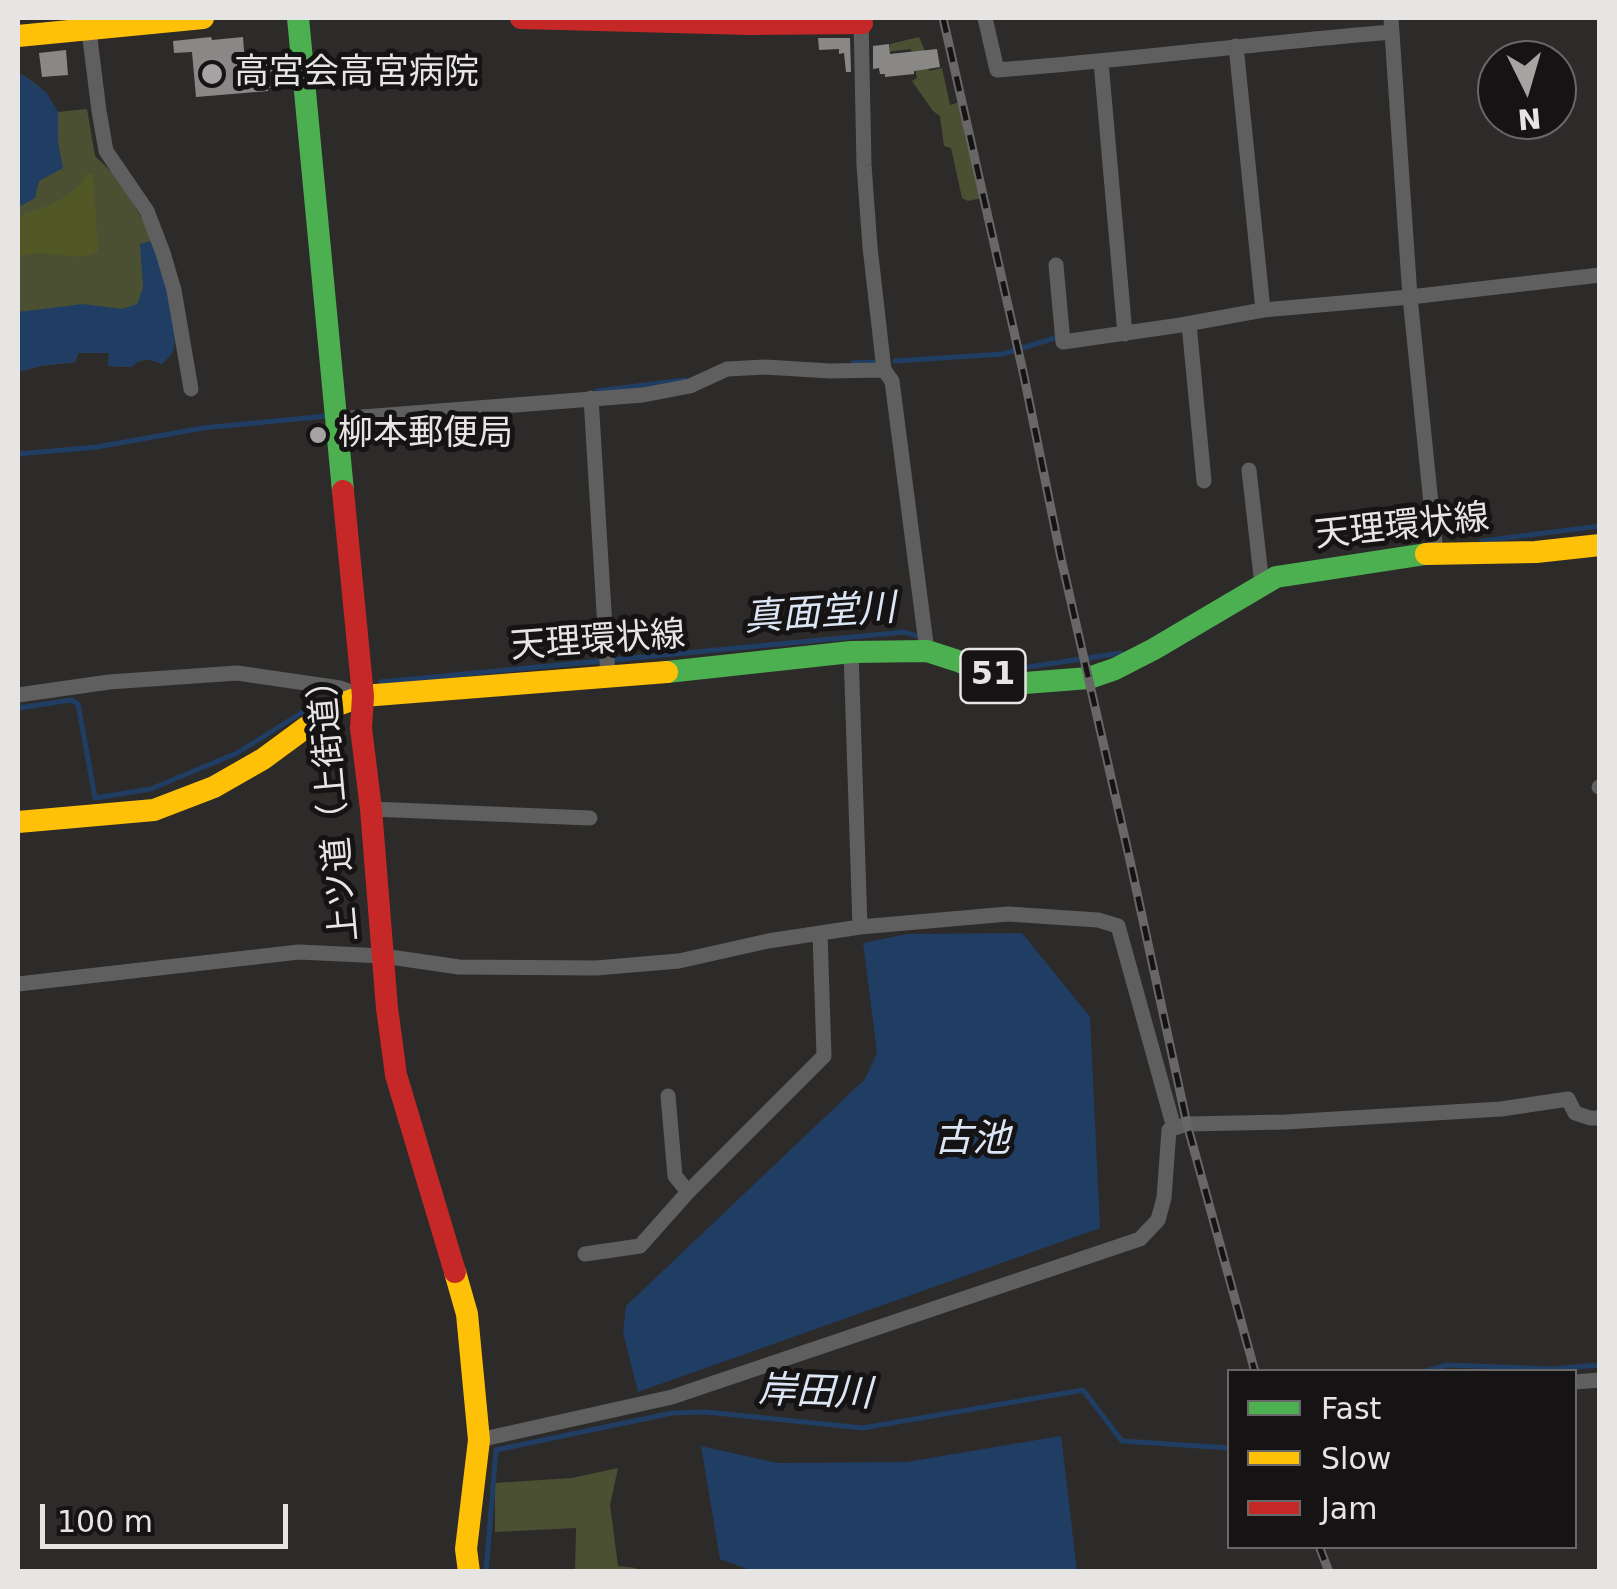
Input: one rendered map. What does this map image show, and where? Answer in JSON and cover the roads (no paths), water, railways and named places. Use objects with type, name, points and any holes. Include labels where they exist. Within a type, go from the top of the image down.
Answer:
[{"type":"main road","points":[[18,36],[204,18]]},
{"type":"main road","name":"上ツ道（上街道）","points":[[298,18],[396,1075],[467,1314],[478,1440],[466,1550],[469,1572]]},
{"type":"main road","points":[[521,18],[750,24],[862,20]]},
{"type":"main road","name":"天理環状線","points":[[18,822],[154,810],[214,787],[264,759],[335,706],[362,696],[696,670],[851,652],[927,652],[958,660],[1012,684],[1088,678],[1115,670],[1154,650],[1276,577],[1436,553],[1536,552],[1600,545]]},
{"type":"street","points":[[985,18],[997,70],[1101,62],[1391,25],[1410,297],[1436,553]]},
{"type":"street","points":[[862,20],[864,165],[870,248],[884,370],[892,381],[927,652]]},
{"type":"street","points":[[89,30],[106,152],[147,211],[163,253],[174,290],[191,389]]},
{"type":"street","points":[[1236,46],[1263,310]]},
{"type":"street","points":[[1101,62],[1125,334]]},
{"type":"street","points":[[1056,265],[1063,342],[1263,310],[1600,275]]},
{"type":"street","points":[[1189,324],[1204,481]]},
{"type":"street","points":[[337,419],[643,395],[690,386],[727,369],[884,370]]},
{"type":"street","points":[[590,398],[608,677]]},
{"type":"street","points":[[1250,470],[1262,585]]},
{"type":"street","points":[[851,652],[860,927]]},
{"type":"street","points":[[18,695],[109,682],[237,672],[340,688],[362,696]]},
{"type":"street","points":[[371,809],[590,818]]},
{"type":"street","points":[[18,984],[299,952],[383,956],[459,967],[596,968],[679,961],[768,940],[860,927],[1008,914],[1098,920],[1118,926],[1174,1128]]},
{"type":"street","points":[[586,1254],[640,1246],[688,1192],[824,1056],[820,933]]},
{"type":"street","points":[[668,1096],[675,1176],[688,1192]]},
{"type":"street","points":[[478,1440],[672,1397],[1140,1239],[1158,1220],[1164,1198],[1170,1130],[1187,1124],[1501,1109],[1568,1098],[1574,1114],[1600,1118]]},
{"type":"water","points":[[18,75],[46,92],[58,112],[63,168],[39,181],[35,198],[18,207]]},
{"type":"water","points":[[155,240],[175,342],[162,364],[146,360],[132,367],[108,366],[109,353],[78,353],[75,362],[18,372],[18,312],[83,304],[122,309],[137,304],[143,288],[140,244]]},
{"type":"water","name":"古池","points":[[1022,933],[1090,1017],[1100,1228],[638,1392],[623,1333],[626,1306],[865,1079],[877,1053],[863,943],[907,934]]},
{"type":"water","points":[[1061,1436],[1077,1571],[755,1572],[720,1559],[701,1446],[777,1463],[906,1462]]},
{"type":"waterway","points":[[895,361],[1003,354],[1058,337]]},
{"type":"waterway","points":[[853,363],[879,362]]},
{"type":"waterway","points":[[597,391],[685,380]]},
{"type":"waterway","points":[[18,454],[97,447],[203,428],[327,416]]},
{"type":"waterway","name":"真面堂川","points":[[1482,541],[1600,526]]},
{"type":"waterway","name":"真面堂川","points":[[381,682],[905,632],[922,638]]},
{"type":"waterway","name":"真面堂川","points":[[980,657],[1015,669],[1121,653]]},
{"type":"waterway","name":"真面堂川","points":[[18,708],[71,700],[78,704],[95,798],[151,789],[237,753],[322,700]]},
{"type":"waterway","name":"岸田川","points":[[1433,1369],[1447,1365],[1552,1369]]},
{"type":"waterway","name":"岸田川","points":[[1552,1369],[1600,1365]]},
{"type":"waterway","name":"岸田川","points":[[486,1572],[496,1450],[672,1413],[706,1412],[863,1428],[1083,1390],[1122,1441],[1227,1448]]},
{"type":"railway","points":[[943,18],[1187,1124],[1254,1369]]},
{"type":"railway","points":[[1320,1549],[1329,1572]]},
{"type":"place","name":"高宮会高宮病院","points":[[212,74]]},
{"type":"place","name":"柳本郵便局","points":[[318,435]]}]
